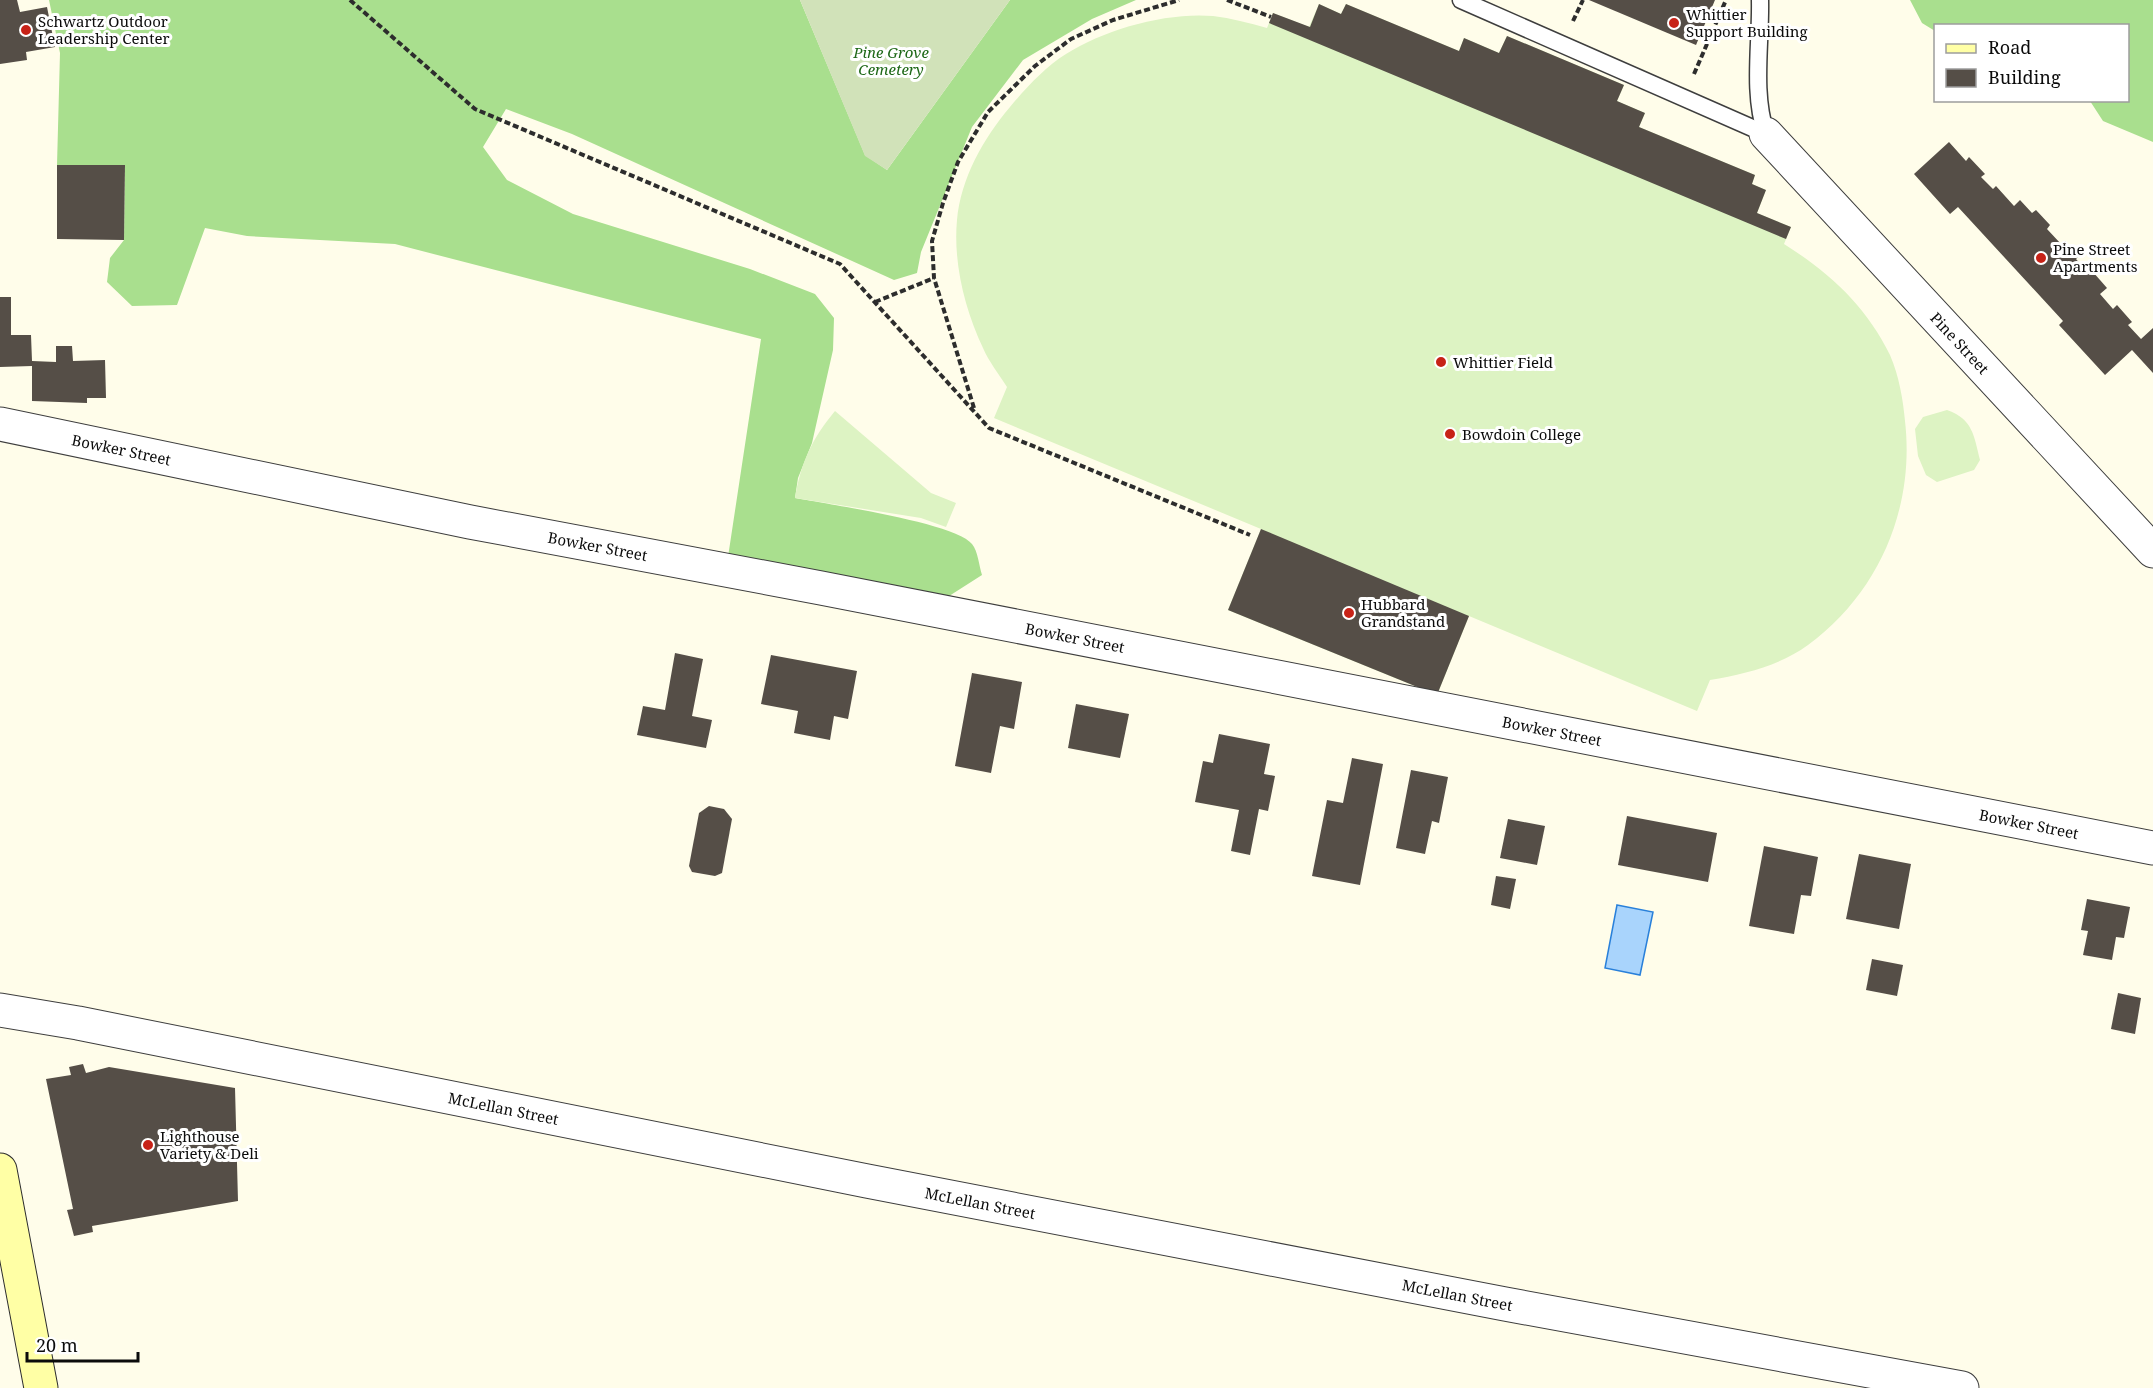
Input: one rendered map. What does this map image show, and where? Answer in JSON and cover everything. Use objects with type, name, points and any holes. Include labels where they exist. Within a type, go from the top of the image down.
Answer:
[{"type":"main road","points":[[0,1170],[41,1388]]},
{"type":"street","name":"Pine Street","points":[[1767,134],[2153,551]]},
{"type":"street","name":"Bowker Street","points":[[0,424],[470,522],[2153,849]]},
{"type":"street","name":"McLellan Street","points":[[0,1010],[78,1023],[855,1179],[1504,1304],[1962,1388]]},
{"type":"lane","points":[[1461,0],[1767,134]]},
{"type":"lane","points":[[1760,0],[1759,90],[1761,119],[1767,134]]},
{"type":"path","points":[[350,0],[475,109],[840,264],[989,428],[1250,535]]},
{"type":"path","points":[[975,412],[934,278],[932,241],[958,162],[988,112],[1035,66],[1071,39],[1113,20],[1179,0]]},
{"type":"path","points":[[1227,0],[1271,17]]},
{"type":"path","points":[[1684,97],[1726,0]]},
{"type":"path","points":[[875,302],[934,278]]},
{"type":"green space","points":[[49,0],[800,0],[865,155],[887,170],[1010,0],[1136,0],[1092,19],[1023,60],[972,127],[921,252],[917,273],[894,280],[572,134],[506,109],[483,147],[507,180],[573,214],[750,269],[815,294],[834,318],[833,350],[812,443],[798,478],[795,498],[890,515],[961,536],[974,547],[982,575],[946,598],[728,557],[761,339],[395,244],[247,236],[205,228],[177,305],[132,306],[107,282],[110,258],[124,240],[125,166],[57,165],[60,53]]},
{"type":"green space","name":"Pine Grove Cemetery","points":[[800,0],[1010,0],[887,170],[865,156]]},
{"type":"green space","points":[[1910,0],[2153,0],[2153,142],[2103,121],[2091,102],[2129,102],[2129,24],[1934,24],[1934,30],[1922,23]]},
{"type":"green space","name":"Whittier Field","points":[[1319,4],[1341,14],[1346,4],[1459,51],[1464,38],[1499,53],[1507,36],[1624,85],[1617,101],[1645,113],[1639,127],[1755,175],[1752,184],[1766,190],[1757,213],[1791,227],[1784,244],[1831,279],[1870,321],[1890,355],[1900,388],[1907,453],[1904,485],[1887,546],[1873,574],[1855,600],[1833,624],[1808,645],[1761,668],[1710,680],[1697,711],[1469,616],[1437,695],[1228,610],[1261,529],[994,418],[1007,387],[985,353],[971,318],[962,286],[956,236],[959,204],[968,174],[982,146],[1000,119],[1029,85],[1058,59],[1082,45],[1118,30],[1157,20],[1195,15],[1226,18],[1267,28],[1273,13],[1309,27]]},
{"type":"green space","points":[[1947,410],[1962,418],[1971,429],[1980,460],[1974,470],[1937,482],[1926,475],[1918,456],[1915,429],[1923,417]]},
{"type":"green space","points":[[835,411],[931,493],[956,503],[946,527],[921,518],[795,498],[809,452],[820,431]]},
{"type":"water","points":[[1617,905],[1653,912],[1640,975],[1605,968]]},
{"type":"building","name":"Schwartz Outdoor Leadership Center","points":[[0,0],[17,0],[20,12],[47,7],[55,47],[26,52],[27,60],[0,64]]},
{"type":"building","name":"Whittier Support Building","points":[[1589,0],[1715,0],[1696,45]]},
{"type":"building","points":[[1319,4],[1341,14],[1346,4],[1459,51],[1464,38],[1499,53],[1507,36],[1624,85],[1617,101],[1645,113],[1639,127],[1755,175],[1752,184],[1766,190],[1757,213],[1791,227],[1786,239],[1269,23],[1273,13],[1310,27]]},
{"type":"building","name":"Pine Street Apartments","points":[[1949,142],[1966,161],[1969,157],[1985,174],[1981,177],[1993,189],[1996,186],[2014,206],[2020,200],[2032,213],[2036,210],[2050,225],[2047,229],[2061,244],[2065,241],[2079,256],[2076,259],[2090,275],[2093,272],[2107,288],[2100,294],[2113,309],[2117,305],[2132,322],[2128,325],[2141,339],[2153,328],[2153,373],[2132,350],[2105,375],[2059,325],[2063,321],[1958,207],[1950,214],[1914,174]]},
{"type":"building","points":[[57,165],[125,165],[124,240],[57,239]]},
{"type":"building","points":[[0,297],[11,297],[11,335],[31,335],[32,361],[56,362],[56,346],[72,346],[73,361],[105,360],[106,398],[87,398],[87,403],[32,401],[32,366],[0,367]]},
{"type":"building","name":"Hubbard Grandstand","points":[[1261,529],[1469,616],[1437,695],[1228,610]]},
{"type":"building","points":[[675,653],[703,659],[692,716],[712,720],[706,748],[637,735],[643,706],[665,710]]},
{"type":"building","points":[[771,655],[857,671],[848,719],[834,716],[830,740],[794,733],[798,711],[761,704]]},
{"type":"building","points":[[972,673],[1022,682],[1014,729],[1000,726],[991,773],[955,766]]},
{"type":"building","points":[[1076,704],[1129,714],[1120,758],[1068,748]]},
{"type":"building","points":[[1219,734],[1270,744],[1264,774],[1275,776],[1268,811],[1259,809],[1250,855],[1231,851],[1239,810],[1195,802],[1203,761],[1213,763]]},
{"type":"building","points":[[1352,758],[1383,764],[1360,885],[1312,876],[1327,800],[1343,803]]},
{"type":"building","points":[[1411,770],[1448,777],[1439,823],[1432,821],[1425,854],[1396,848]]},
{"type":"building","points":[[709,806],[724,809],[732,819],[722,873],[715,876],[692,872],[689,866],[699,813]]},
{"type":"building","points":[[1627,816],[1717,833],[1708,882],[1618,865]]},
{"type":"building","points":[[1508,819],[1545,826],[1537,865],[1500,858]]},
{"type":"building","points":[[1764,846],[1818,857],[1811,896],[1801,895],[1794,934],[1749,926]]},
{"type":"building","points":[[1859,854],[1911,864],[1899,929],[1846,919]]},
{"type":"building","points":[[1496,876],[1516,879],[1510,909],[1491,905]]},
{"type":"building","points":[[2087,899],[2130,907],[2124,938],[2116,937],[2112,960],[2083,955],[2088,931],[2081,930]]},
{"type":"building","points":[[1872,959],[1903,965],[1897,996],[1866,990]]},
{"type":"building","points":[[2118,993],[2141,998],[2135,1034],[2111,1029]]},
{"type":"building","name":"Lighthouse Variety & Deli","points":[[83,1064],[86,1073],[109,1067],[235,1088],[238,1201],[92,1226],[93,1232],[74,1236],[67,1210],[73,1209],[46,1079],[71,1075],[69,1067]]},
{"type":"place","name":"Whittier Support Building","points":[[1674,23]]},
{"type":"place","name":"Schwartz Outdoor Leadership Center","points":[[26,30]]},
{"type":"place","name":"Pine Street Apartments","points":[[2041,258]]},
{"type":"place","name":"Whittier Field","points":[[1441,362]]},
{"type":"place","name":"Bowdoin College","points":[[1450,434]]},
{"type":"place","name":"Hubbard Grandstand","points":[[1349,613]]},
{"type":"place","name":"Lighthouse Variety & Deli","points":[[148,1145]]}]
